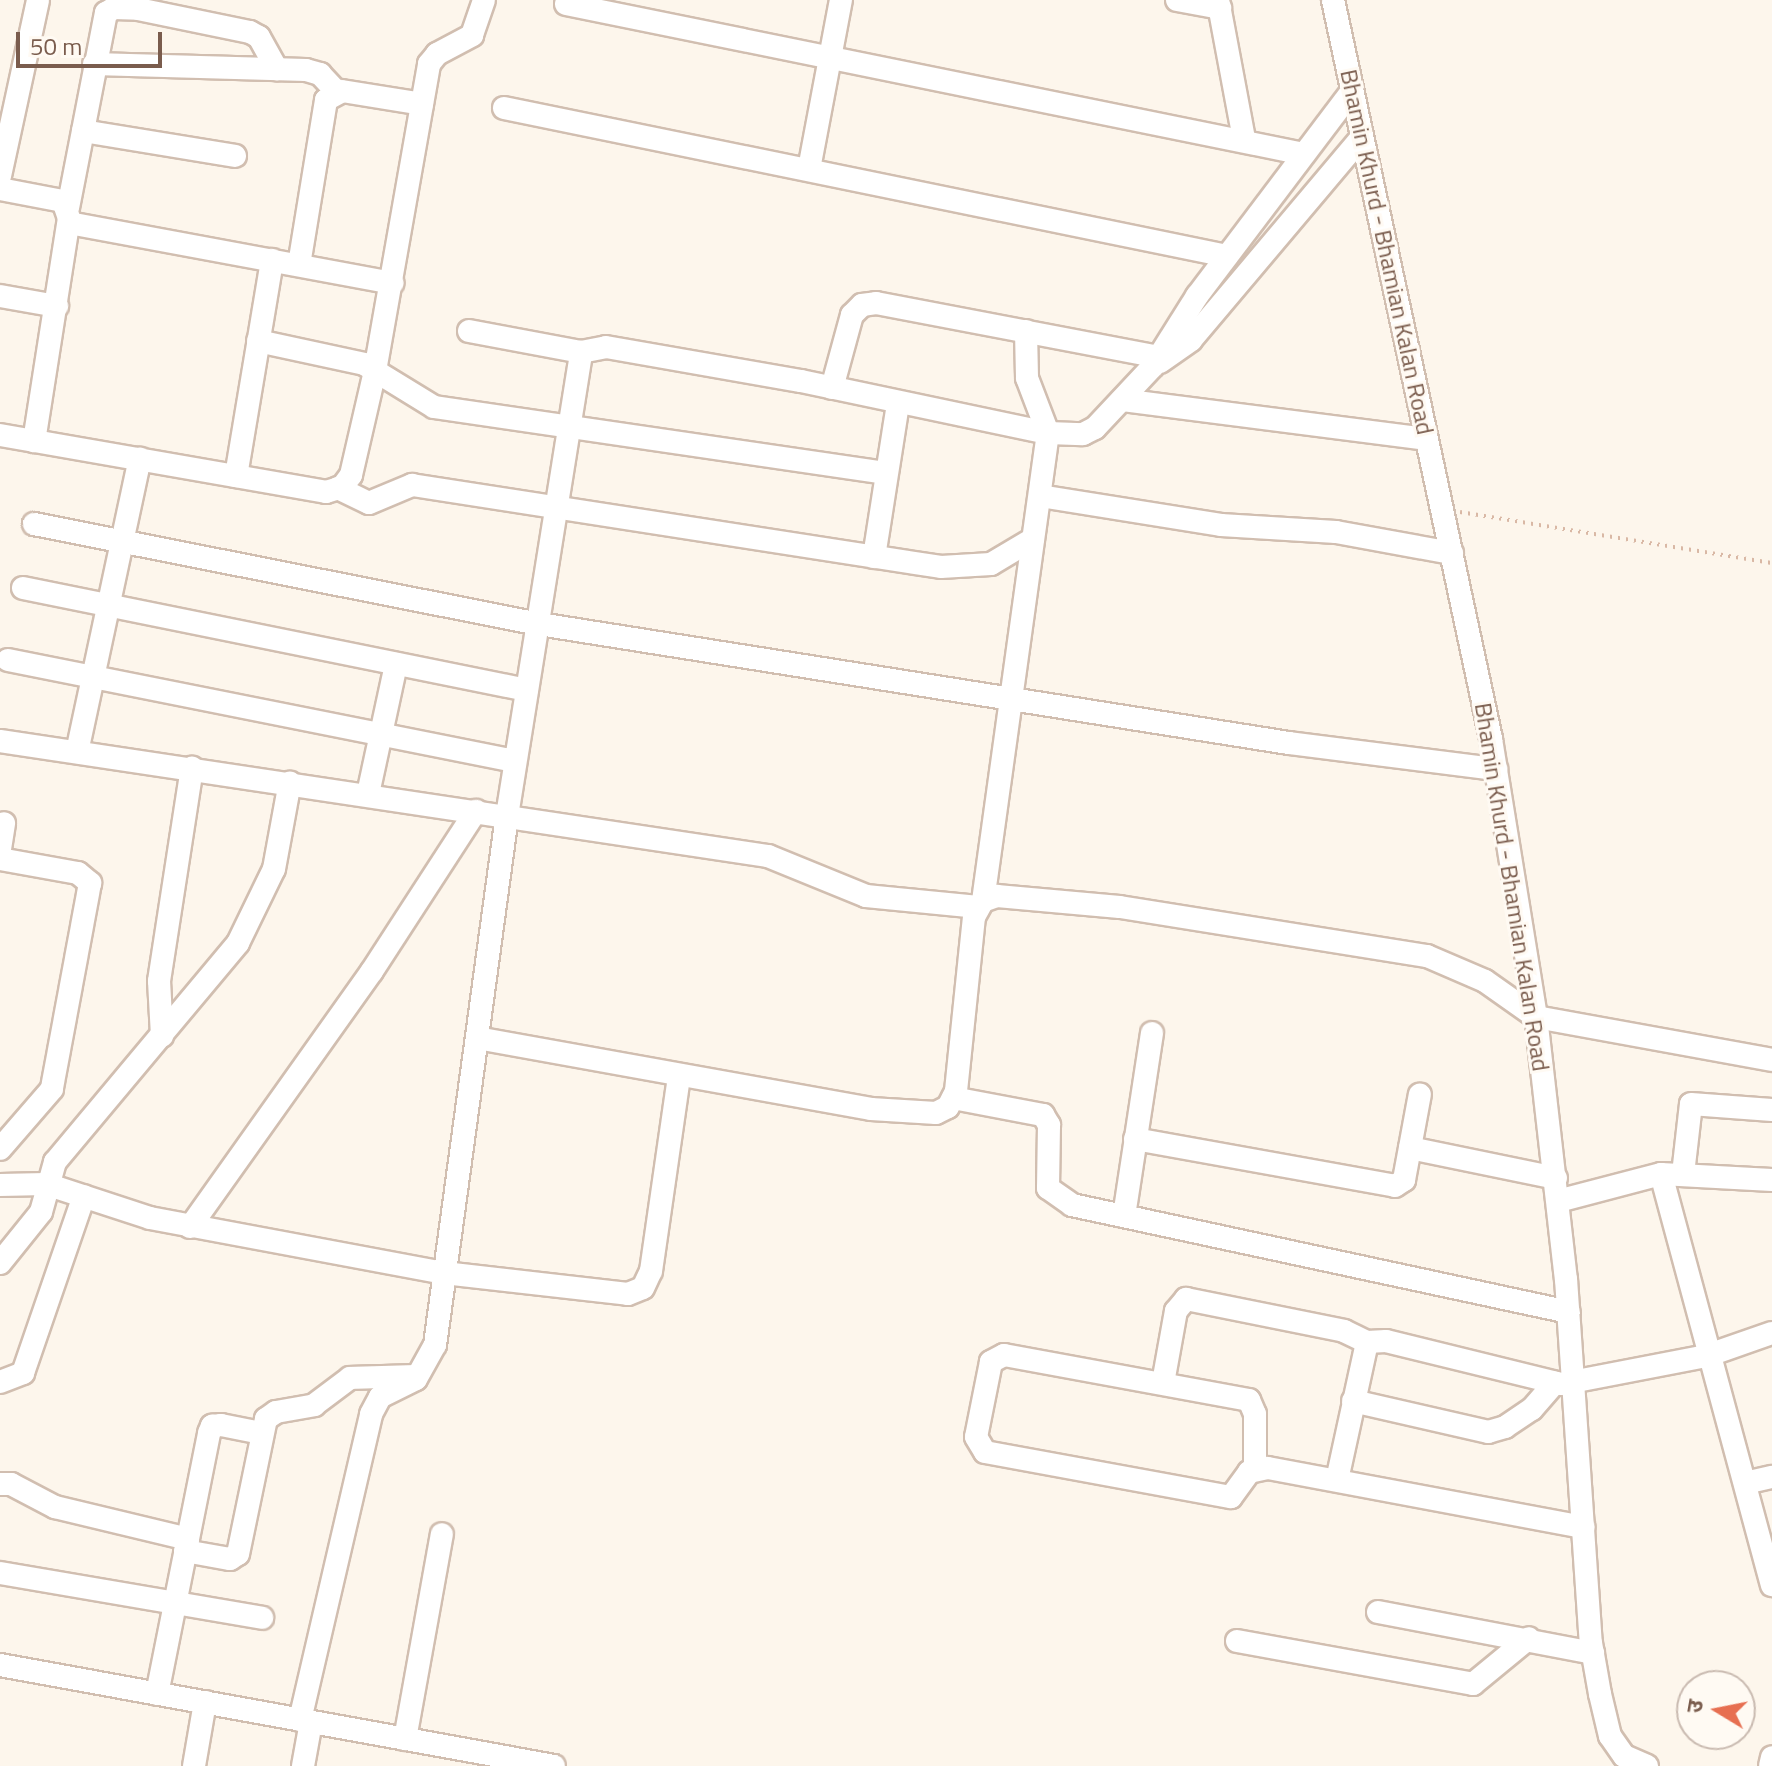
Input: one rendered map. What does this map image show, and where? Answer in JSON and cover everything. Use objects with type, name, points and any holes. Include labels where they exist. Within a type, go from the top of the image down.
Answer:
[{"type":"street","points":[[0,176],[38,0]]},
{"type":"street","points":[[0,435],[326,492],[338,488],[351,475],[375,371],[429,64],[437,54],[472,35],[484,0]]},
{"type":"street","points":[[809,169],[841,0]]},
{"type":"street","points":[[1177,0],[1219,4],[1244,139]]},
{"type":"street","points":[[566,4],[1244,139],[1304,154]]},
{"type":"street","name":"Bhamin Khurd - Bhamian Kalan Road","points":[[1337,6],[1352,91],[1496,769],[1536,1017],[1569,1312],[1565,1383],[1584,1527],[1593,1653],[1610,1736],[1623,1761],[1647,1766]]},
{"type":"street","points":[[34,441],[57,306],[68,216],[94,64],[106,13],[114,8],[250,32],[259,37],[277,69]]},
{"type":"street","points":[[94,64],[277,69],[320,74],[337,92],[422,104]]},
{"type":"street","points":[[469,331],[581,352],[606,347],[832,388],[1048,433],[1083,434],[1122,400],[1156,362],[1227,256],[1352,91]]},
{"type":"street","points":[[299,265],[323,112],[326,100],[337,92]]},
{"type":"street","points":[[504,108],[1227,256]]},
{"type":"street","points":[[83,131],[235,156]]},
{"type":"street","points":[[832,388],[843,341],[862,305],[876,303],[1026,331],[1156,362],[1191,340],[1362,137]]},
{"type":"street","points":[[0,189],[63,201],[68,216]]},
{"type":"street","points":[[68,216],[392,283]]},
{"type":"street","points":[[236,476],[272,260]]},
{"type":"street","points":[[0,296],[57,306]]},
{"type":"street","points":[[477,1038],[679,1076],[911,1114],[936,1113],[953,1098],[1048,433],[1027,378],[1026,331]]},
{"type":"street","points":[[258,341],[375,371],[434,407],[567,429],[884,473]]},
{"type":"street","points":[[303,1766],[306,1721],[371,1414],[380,1397],[419,1375],[435,1345],[515,761],[581,352]]},
{"type":"street","points":[[1122,400],[1427,439]]},
{"type":"street","points":[[874,557],[884,473],[898,403]]},
{"type":"street","points":[[77,752],[140,459]]},
{"type":"street","points":[[338,488],[369,503],[412,485],[941,567],[991,564],[1033,539]]},
{"type":"street","points":[[1040,496],[1221,525],[1336,532],[1452,553]]},
{"type":"street","points":[[34,524],[539,624],[1012,699],[1496,769]]},
{"type":"street","points":[[23,588],[527,690]]},
{"type":"street","points":[[8,660],[515,761]]},
{"type":"street","points":[[368,794],[396,664]]},
{"type":"street","points":[[0,741],[768,856],[886,900],[980,904],[997,896],[1120,907],[1427,956],[1485,981],[1536,1017],[1772,1060]]},
{"type":"street","points":[[162,1036],[159,981],[192,768]]},
{"type":"street","points":[[0,1263],[31,1230],[55,1162],[238,943],[263,901],[274,869],[290,782]]},
{"type":"street","points":[[190,1227],[372,971],[476,811]]},
{"type":"street","points":[[0,849],[4,823]]},
{"type":"street","points":[[0,859],[78,873],[90,883],[52,1089],[0,1149]]},
{"type":"street","points":[[1124,1216],[1152,1033]]},
{"type":"street","points":[[1,1184],[46,1184],[190,1227],[444,1273],[628,1294],[643,1288],[651,1271],[679,1076]]},
{"type":"street","points":[[1135,1139],[1395,1186],[1404,1180],[1420,1094]]},
{"type":"street","points":[[953,1098],[1043,1115],[1049,1125],[1048,1188],[1072,1205],[1569,1312]]},
{"type":"street","points":[[1772,1110],[1691,1104],[1672,1174],[1713,1353],[1772,1585]]},
{"type":"street","points":[[1410,1148],[1556,1178]]},
{"type":"street","points":[[1558,1201],[1672,1174],[1772,1180]]},
{"type":"street","points":[[0,1382],[11,1382],[27,1363],[84,1196]]},
{"type":"street","points":[[1163,1383],[1176,1311],[1186,1299],[1344,1331],[1367,1342],[1386,1341],[1565,1383],[1713,1353],[1772,1333]]},
{"type":"street","points":[[1337,1480],[1367,1342]]},
{"type":"street","points":[[995,1357],[1163,1383],[1249,1400],[1255,1414],[1255,1468],[1231,1497],[985,1452],[977,1445],[995,1357]]},
{"type":"street","points":[[0,1484],[11,1484],[55,1507],[230,1559],[238,1554],[261,1433],[276,1412],[314,1405],[338,1382],[419,1375]]},
{"type":"street","points":[[1353,1401],[1488,1432],[1505,1427],[1565,1383]]},
{"type":"street","points":[[157,1694],[212,1426],[261,1433]]},
{"type":"street","points":[[1255,1468],[1337,1480],[1584,1527]]},
{"type":"street","points":[[1745,1483],[1772,1477]]},
{"type":"street","points":[[405,1739],[442,1534]]},
{"type":"street","points":[[0,1573],[262,1618]]},
{"type":"street","points":[[1378,1612],[1529,1638],[1593,1653]]},
{"type":"street","points":[[1237,1641],[1473,1684],[1529,1638]]},
{"type":"street","points":[[0,1665],[554,1766]]},
{"type":"street","points":[[194,1766],[205,1702]]},
{"type":"street","points":[[1770,1766],[1772,1757]]},
{"type":"path","points":[[1442,509],[1772,563]]}]
